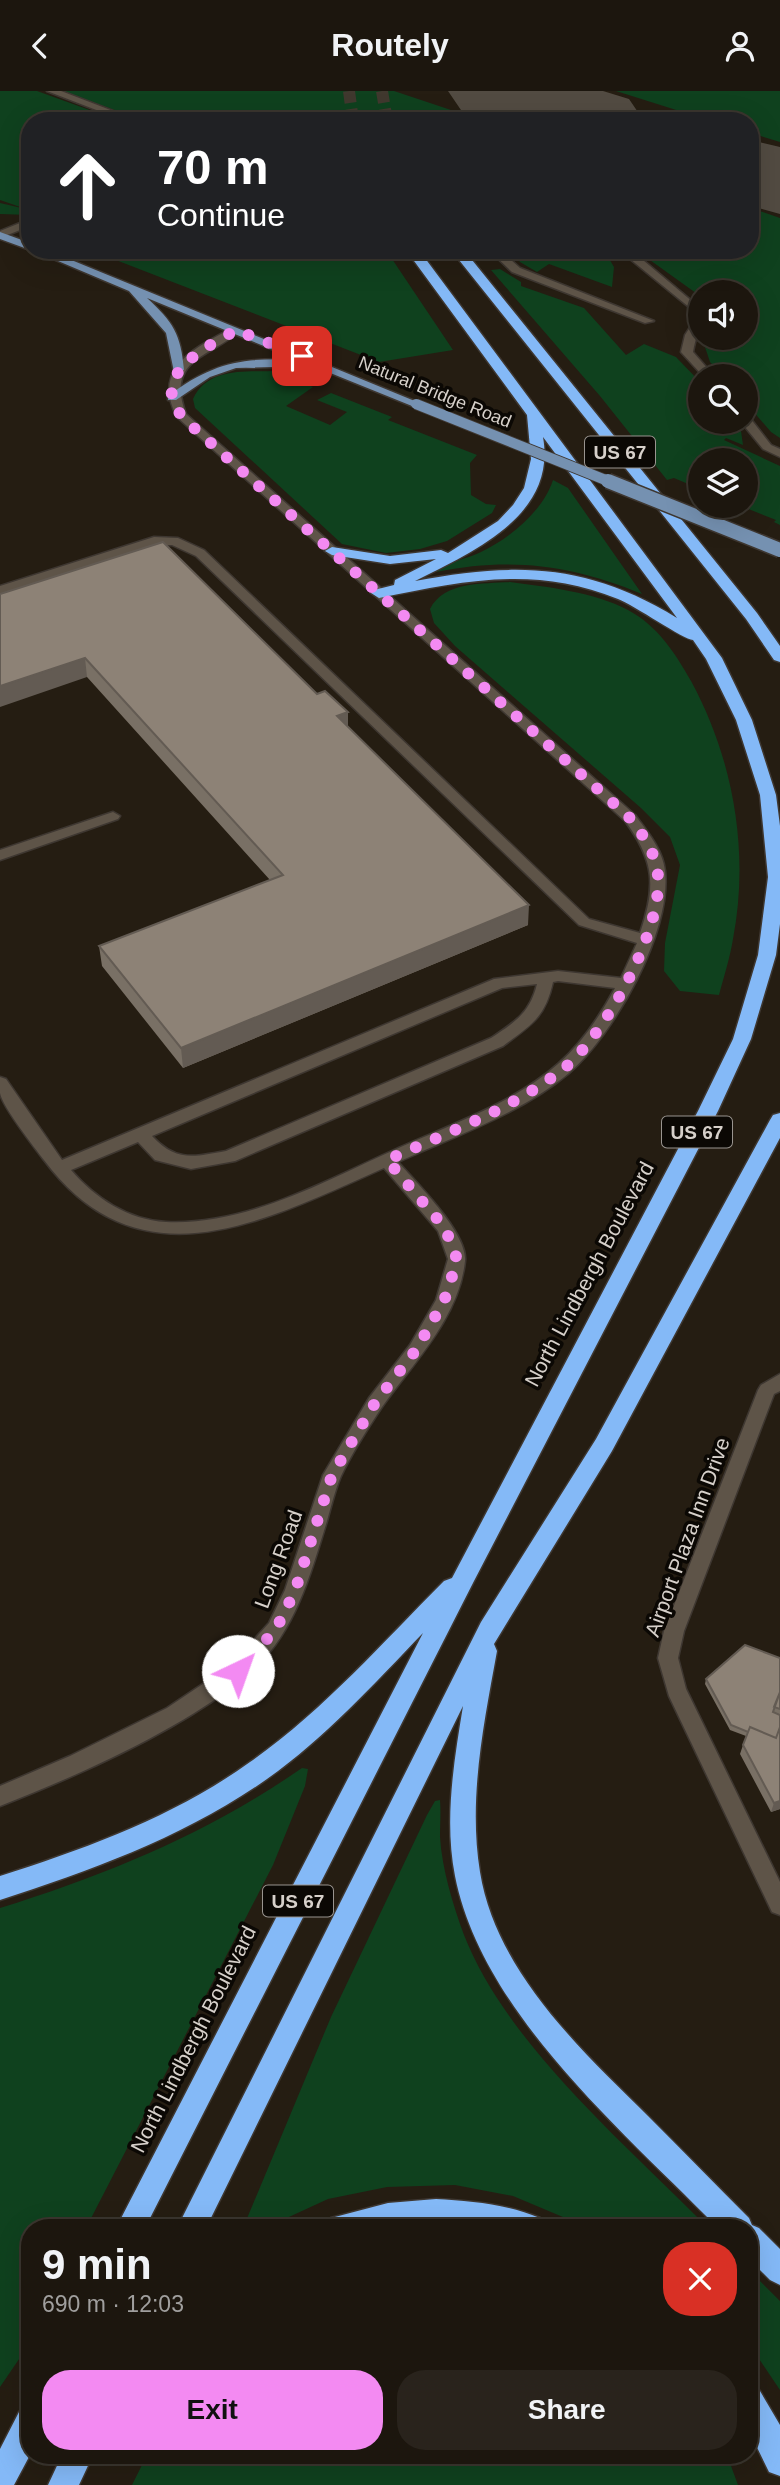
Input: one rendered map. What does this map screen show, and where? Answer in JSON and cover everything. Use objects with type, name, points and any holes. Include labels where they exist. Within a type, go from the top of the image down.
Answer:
[{"type":"highway","name":"North Lindbergh Boulevard","points":[[135,2219],[466,1574],[708,1111],[743,1039],[767,955],[777,877],[768,795],[744,720],[714,658],[419,259]]},
{"type":"highway","name":"US 67","points":[[464,259],[752,616],[780,657]]},
{"type":"highway","points":[[379,593],[477,543],[513,516],[532,487],[538,463],[530,412]]},
{"type":"highway","points":[[332,551],[390,560],[412,559],[441,555],[477,543]]},
{"type":"highway","points":[[379,593],[474,575],[509,572],[544,575],[585,583],[656,611],[714,658]]},
{"type":"highway","name":"US 67","points":[[195,2219],[489,1629],[604,1445],[780,1120]]},
{"type":"highway","points":[[0,1888],[66,1867],[179,1819],[259,1771],[314,1725],[466,1574]]},
{"type":"highway","points":[[489,1629],[465,1765],[462,1821],[467,1876],[483,1925],[512,1983],[553,2037],[729,2219]]},
{"type":"highway","points":[[369,2219],[433,2212],[500,2219]]},
{"type":"highway","points":[[758,2247],[780,2270]]},
{"type":"highway","points":[[758,2417],[774,2444],[780,2461]]},
{"type":"highway","points":[[0,2481],[21,2440]]},
{"type":"main road","points":[[0,235],[21,243]]},
{"type":"main road","name":"Natural Bridge Road","points":[[59,259],[780,550]]},
{"type":"main road","points":[[129,287],[170,327],[176,338],[178,370]]},
{"type":"main road","points":[[172,398],[210,371],[236,363],[324,365]]},
{"type":"street","points":[[52,91],[109,112]]},
{"type":"street","points":[[0,235],[21,226]]},
{"type":"street","points":[[504,259],[516,270],[532,278],[649,321]]},
{"type":"street","points":[[635,259],[688,303]]},
{"type":"street","points":[[0,1083],[60,1168],[95,1203],[124,1220],[178,1230],[244,1219],[387,1160],[517,1100],[564,1069],[600,1029],[624,984],[636,968],[652,918],[658,871],[650,844],[630,818],[181,415],[172,398],[172,385],[178,370],[187,360],[236,330]]},
{"type":"street","points":[[688,346],[687,352],[698,364]]},
{"type":"street","points":[[757,434],[767,447],[780,453]]},
{"type":"street","points":[[0,590],[154,541],[186,545],[200,553],[584,922],[645,940]]},
{"type":"street","points":[[0,855],[113,816]]},
{"type":"street","points":[[60,1168],[499,983],[558,976],[624,984]]},
{"type":"street","points":[[141,1135],[161,1156],[191,1163],[229,1157],[496,1042],[522,1024],[540,1005],[546,977]]},
{"type":"street","name":"Long Road","points":[[0,1796],[77,1763],[174,1714],[238,1671],[276,1629],[295,1591],[332,1475],[375,1403],[416,1350],[444,1301],[457,1259],[445,1228],[387,1160]]},
{"type":"street","name":"Airport Plaza Inn Drive","points":[[780,1381],[767,1390],[751,1427],[674,1631],[668,1658],[676,1690],[780,1905]]},
{"type":"green space","points":[[0,91],[37,91],[95,112],[21,112],[21,207],[0,200]]},
{"type":"green space","points":[[62,91],[394,91],[457,112],[120,112]]},
{"type":"green space","points":[[616,91],[780,91],[780,142],[759,135],[759,112],[682,112]]},
{"type":"green space","points":[[0,203],[21,208],[21,215],[0,214]]},
{"type":"green space","points":[[759,211],[780,218],[780,438],[758,417],[758,364],[710,362],[706,350],[758,350],[758,280],[688,280],[688,287],[649,259],[759,259]]},
{"type":"green space","points":[[113,259],[392,259],[453,350],[379,362]]},
{"type":"green space","points":[[518,259],[609,259],[614,267],[612,287],[549,264],[537,272]]},
{"type":"green space","points":[[500,269],[521,282],[521,286],[584,308],[626,355],[644,344],[676,357],[688,370],[688,434],[741,434],[743,445],[726,438],[724,440],[741,448],[688,448],[688,484],[674,478],[667,480],[600,396],[491,270]]},
{"type":"green space","points":[[278,371],[313,387],[286,406],[330,425],[347,412],[317,400],[331,393],[392,417],[388,420],[477,455],[470,463],[471,495],[486,504],[496,505],[492,513],[447,541],[420,549],[386,553],[342,544],[195,408],[193,399],[200,388],[218,376]]},
{"type":"green space","points":[[758,456],[780,466],[780,525],[774,522],[776,520],[758,513]]},
{"type":"green space","points":[[553,480],[568,488],[642,594],[591,576],[541,567],[490,565],[436,572],[434,569],[481,552],[514,531],[542,502]]},
{"type":"green space","points":[[510,582],[586,595],[615,604],[639,616],[672,650],[691,681],[718,741],[734,806],[738,839],[738,906],[732,946],[719,995],[680,991],[664,971],[665,943],[680,865],[670,837],[641,808],[455,646],[434,623],[430,609],[445,593],[465,586]]},
{"type":"green space","points":[[302,1768],[308,1769],[305,1786],[273,1865],[91,2219],[21,2219],[21,2356],[0,2387],[0,1908],[80,1881],[157,1850],[267,1791]]},
{"type":"green space","points":[[440,1800],[441,1849],[456,1912],[484,1976],[509,2016],[571,2091],[699,2219],[568,2219],[513,2196],[455,2185],[387,2187],[328,2199],[285,2219],[247,2219],[331,2017],[435,1801]]},
{"type":"green space","points":[[758,2279],[780,2301],[780,2390],[758,2357]]},
{"type":"green space","points":[[142,2464],[730,2464],[738,2485],[132,2485]]},
{"type":"building","points":[[163,542],[317,694],[325,691],[348,712],[337,716],[529,905],[181,1048],[99,946],[283,875],[85,658],[0,686],[0,594]]},
{"type":"building","points":[[745,1645],[780,1658],[780,1692],[773,1712],[780,1715],[776,1738],[750,1727],[748,1732],[731,1725],[706,1679]]},
{"type":"building","points":[[780,1692],[780,1709],[774,1707]]},
{"type":"building","points":[[750,1727],[776,1738],[780,1727],[780,1801],[774,1803],[743,1745]]},
{"type":"taxiway","points":[[759,172],[780,177]]},
{"type":"runway","points":[[499,91],[564,112]]},
{"type":"runway","points":[[759,174],[780,181]]},
{"type":"tunnel","points":[[349,91],[352,112]]},
{"type":"tunnel","points":[[382,91],[386,112]]},
{"type":"route","points":[[238,1671],[276,1629],[295,1591],[332,1475],[375,1403],[416,1350],[444,1301],[451,1280],[457,1259],[445,1228],[387,1160],[517,1100],[564,1069],[600,1029],[624,984],[636,968],[655,907],[658,871],[650,844],[630,818],[213,445],[181,415],[172,398],[172,385],[178,370],[187,360],[236,330],[302,356]]}]
